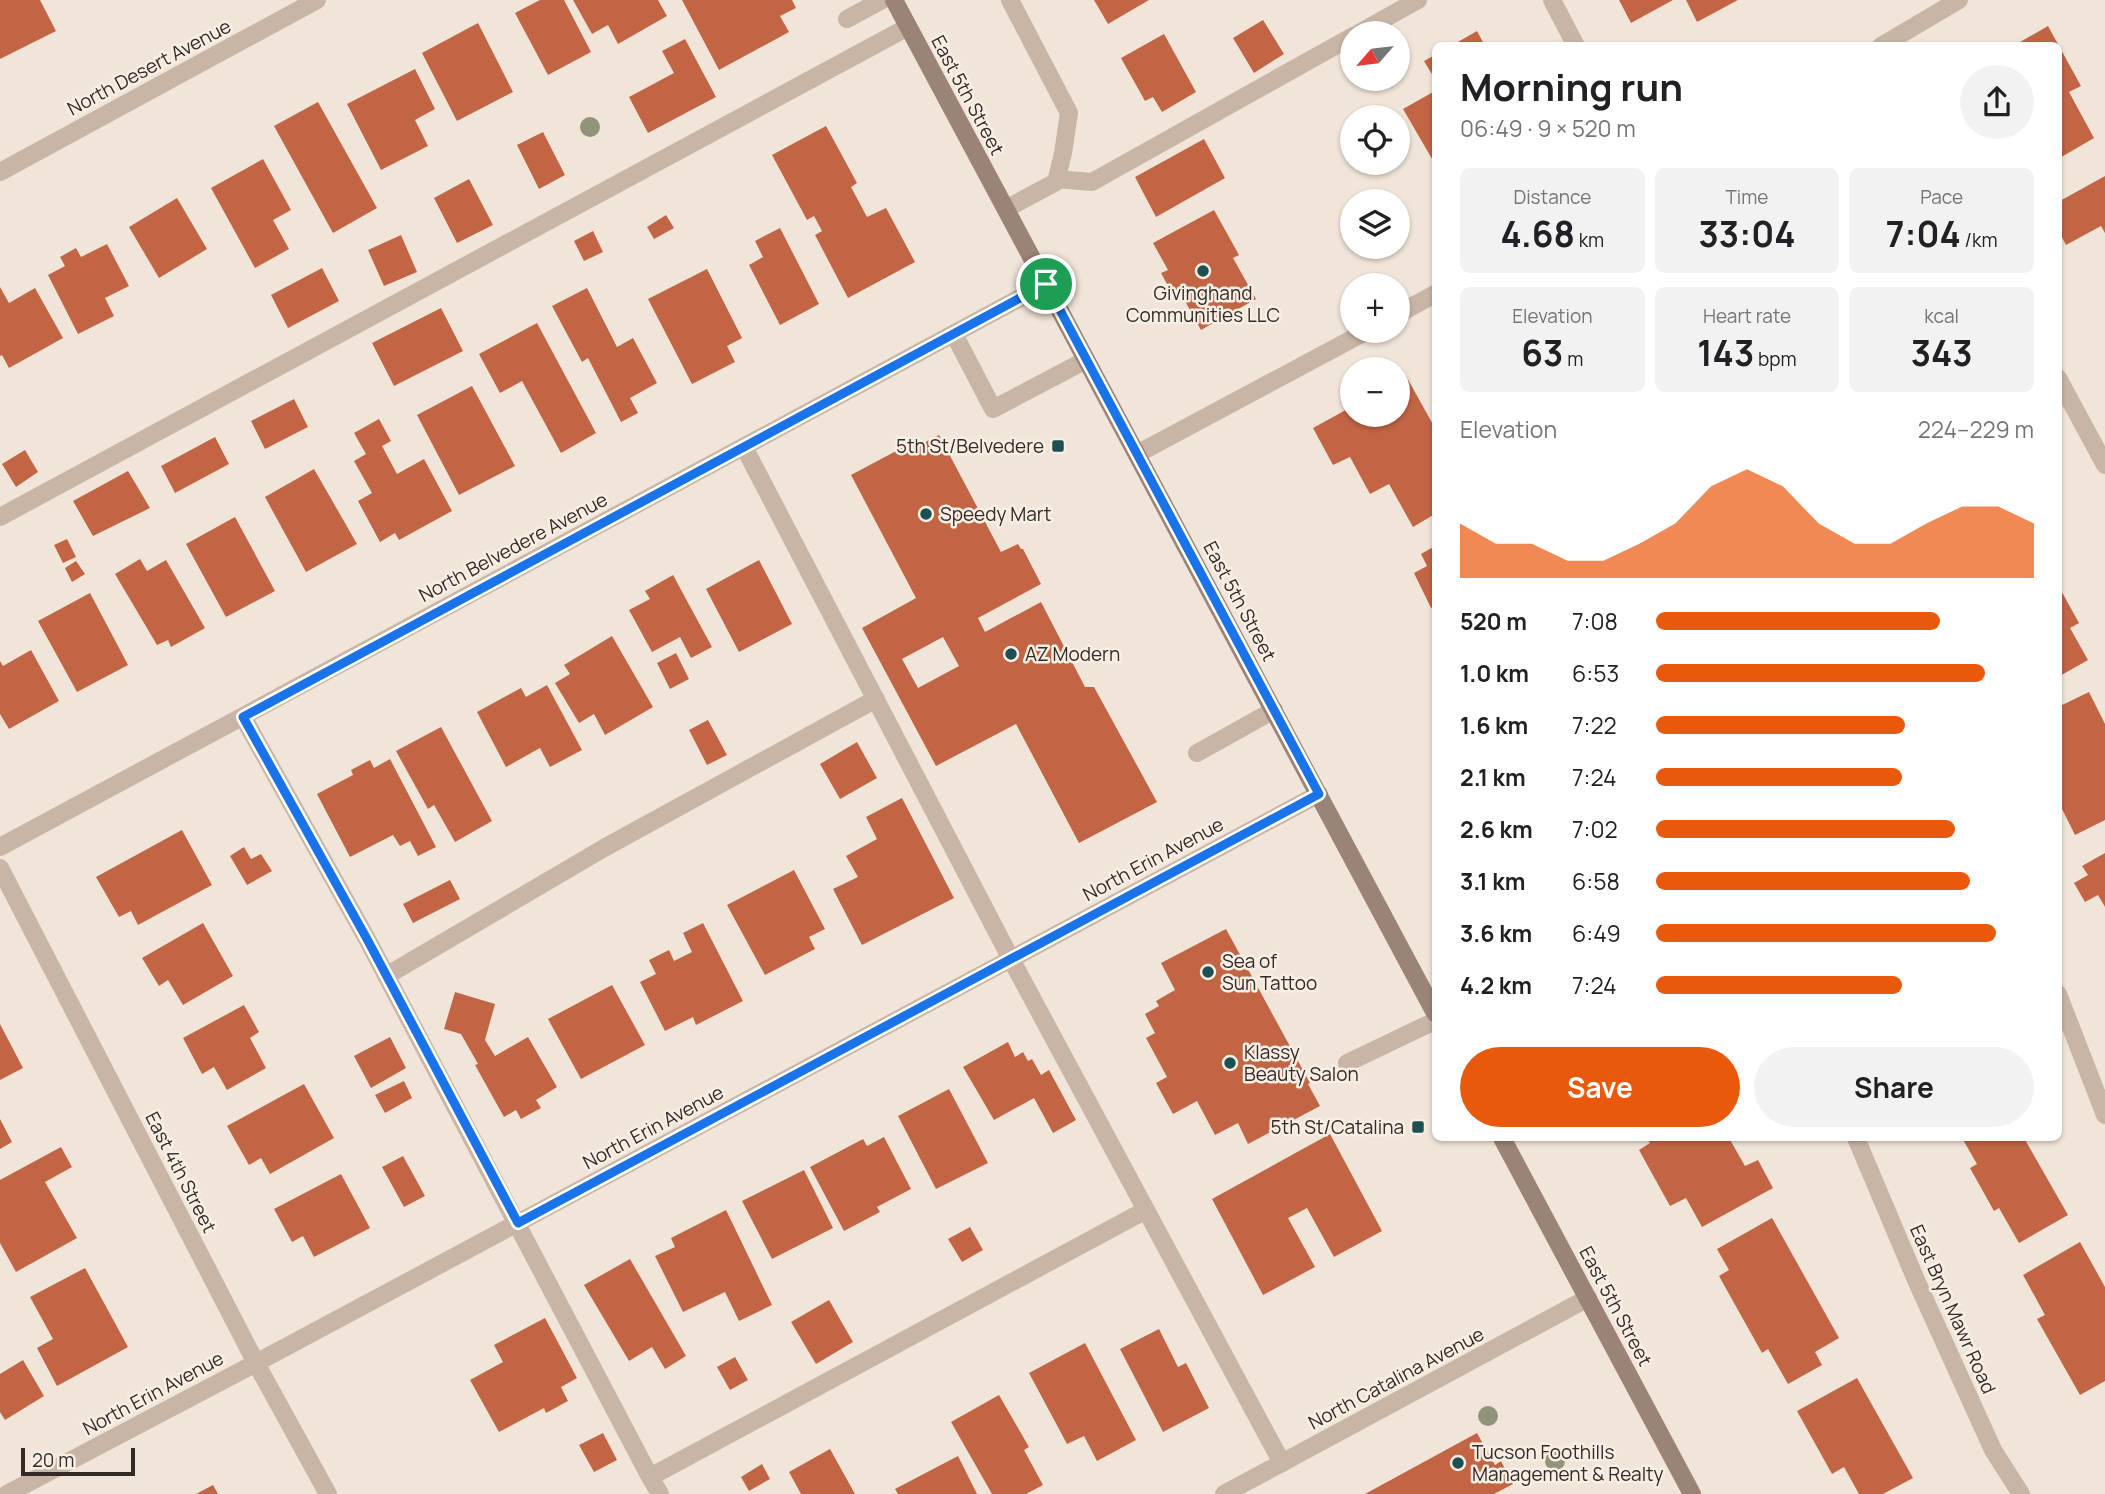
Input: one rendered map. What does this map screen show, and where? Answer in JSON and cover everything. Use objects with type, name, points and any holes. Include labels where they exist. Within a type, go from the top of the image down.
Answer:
[{"type":"street","name":"North Desert Avenue","points":[[0,172],[317,0]]},
{"type":"street","points":[[847,19],[882,0]]},
{"type":"street","name":"East 5th Street","points":[[894,0],[1432,1007]]},
{"type":"street","points":[[1006,209],[1056,182],[1069,113],[1010,0]]},
{"type":"street","points":[[1380,21],[1418,0]]},
{"type":"street","points":[[1552,0],[1574,42]]},
{"type":"street","points":[[1888,42],[1959,0]]},
{"type":"street","points":[[0,517],[908,27]]},
{"type":"street","points":[[1057,179],[1092,182],[1340,43]]},
{"type":"street","name":"North Belvedere Avenue","points":[[0,847],[1046,284]]},
{"type":"street","points":[[1410,308],[1432,296]]},
{"type":"street","points":[[954,334],[993,409],[1086,360]]},
{"type":"street","points":[[1137,454],[1345,343]]},
{"type":"street","points":[[2062,386],[2105,465]]},
{"type":"street","points":[[744,447],[1011,959],[1282,1463]]},
{"type":"street","points":[[386,976],[604,848],[876,699]]},
{"type":"street","points":[[1197,753],[1274,710]]},
{"type":"street","points":[[243,717],[386,976],[660,1494]]},
{"type":"street","name":"North Erin Avenue","points":[[6,1494],[1319,794]]},
{"type":"street","name":"East 4th Street","points":[[0,868],[256,1363],[328,1494]]},
{"type":"street","points":[[2062,1004],[2105,1115]]},
{"type":"street","points":[[1348,1063],[1432,1022]]},
{"type":"street","name":"East 5th Street","points":[[1504,1141],[1692,1494]]},
{"type":"street","name":"East Bryn Mawr Road","points":[[1857,1141],[1916,1280],[1988,1438],[2021,1494]]},
{"type":"street","points":[[650,1477],[1146,1210]]},
{"type":"street","name":"North Catalina Avenue","points":[[1224,1494],[1588,1298]]},
{"type":"building","points":[[0,0],[40,0],[56,31],[0,59]]},
{"type":"building","points":[[540,0],[564,0],[591,52],[548,75],[515,13]]},
{"type":"building","points":[[573,0],[658,0],[667,16],[618,44],[608,25],[592,34]]},
{"type":"building","points":[[682,0],[792,0],[796,8],[780,16],[789,32],[719,70]]},
{"type":"building","points":[[1094,0],[1149,0],[1108,24]]},
{"type":"building","points":[[1619,0],[1673,0],[1631,23]]},
{"type":"building","points":[[1686,0],[1738,0],[1697,22]]},
{"type":"building","points":[[1263,20],[1284,54],[1254,73],[1233,38]]},
{"type":"building","points":[[478,23],[513,92],[457,121],[422,53]]},
{"type":"building","points":[[2048,26],[2057,42],[2020,42]]},
{"type":"building","points":[[1477,31],[1483,42],[1458,42]]},
{"type":"building","points":[[1164,34],[1196,92],[1162,112],[1153,97],[1145,101],[1121,58]]},
{"type":"building","points":[[685,39],[716,97],[648,133],[629,97],[674,73],[662,51]]},
{"type":"building","points":[[2062,51],[2081,86],[2069,92],[2094,138],[2062,157]]},
{"type":"building","points":[[1432,57],[1432,74],[1424,61]]},
{"type":"building","points":[[415,69],[435,109],[415,120],[428,146],[381,170],[347,104]]},
{"type":"building","points":[[1432,93],[1432,159],[1410,121],[1410,105]]},
{"type":"building","points":[[318,102],[377,208],[333,233],[274,126]]},
{"type":"building","points":[[826,126],[857,183],[851,187],[867,217],[886,208],[915,262],[848,298],[815,235],[822,231],[814,216],[807,220],[772,155]]},
{"type":"building","points":[[543,132],[565,175],[539,189],[517,145]]},
{"type":"building","points":[[1204,139],[1225,178],[1156,217],[1135,177]]},
{"type":"building","points":[[263,159],[291,210],[273,220],[289,249],[255,268],[211,188]]},
{"type":"building","points":[[2105,176],[2105,233],[2101,226],[2066,245],[2062,238],[2062,200]]},
{"type":"building","points":[[469,179],[493,225],[457,243],[434,198]]},
{"type":"building","points":[[177,198],[207,249],[159,278],[129,227]]},
{"type":"building","name":"Givinghand Communities LLC","points":[[1214,210],[1239,255],[1233,258],[1256,299],[1201,330],[1180,292],[1173,295],[1161,273],[1168,270],[1153,243]]},
{"type":"building","points":[[666,215],[674,228],[654,239],[647,227]]},
{"type":"building","points":[[780,228],[819,304],[780,325],[749,265],[763,257],[755,241]]},
{"type":"building","points":[[593,231],[603,252],[584,261],[574,241]]},
{"type":"building","points":[[401,235],[417,272],[384,286],[368,250]]},
{"type":"building","points":[[107,244],[129,286],[105,298],[114,316],[78,334],[48,275],[65,266],[60,257],[76,248],[81,257]]},
{"type":"building","points":[[322,268],[339,301],[288,328],[271,295]]},
{"type":"building","points":[[707,269],[742,338],[727,346],[735,362],[692,384],[648,299]]},
{"type":"building","points":[[0,287],[9,303],[35,288],[63,338],[9,368],[2,355],[0,356]]},
{"type":"building","points":[[587,288],[617,347],[633,338],[657,383],[630,398],[638,413],[621,422],[588,358],[582,362],[552,306]]},
{"type":"building","points":[[441,308],[463,351],[394,386],[372,343]]},
{"type":"building","points":[[537,323],[596,433],[561,453],[522,381],[500,393],[479,354]]},
{"type":"building","points":[[1410,383],[1432,423],[1432,516],[1413,527],[1389,484],[1370,494],[1350,457],[1333,465],[1313,428],[1340,413],[1340,427],[1410,427]]},
{"type":"building","points":[[472,386],[515,466],[459,495],[417,415]]},
{"type":"building","points":[[294,399],[308,427],[265,449],[251,421]]},
{"type":"building","points":[[379,419],[391,441],[382,446],[397,474],[424,459],[452,511],[399,540],[395,533],[380,542],[358,501],[372,493],[354,461],[366,454],[354,433]]},
{"type":"building","points":[[939,435],[1001,552],[1018,544],[1041,584],[978,618],[985,632],[1041,602],[1085,687],[1094,687],[1157,802],[1079,843],[1016,724],[936,766],[862,628],[916,598],[851,475],[913,442],[916,447]],"holes":[[[943,637],[959,666],[918,688],[902,659]]]},
{"type":"building","points":[[215,437],[229,464],[175,493],[161,466]]},
{"type":"building","points":[[25,450],[38,472],[16,487],[2,464]]},
{"type":"building","points":[[314,469],[357,544],[306,572],[265,497]]},
{"type":"building","points":[[128,471],[150,508],[93,536],[73,501]]},
{"type":"building","points":[[235,517],[275,591],[226,617],[186,544]]},
{"type":"building","points":[[67,539],[76,557],[63,563],[54,545]]},
{"type":"building","points":[[1432,548],[1431,608],[1414,573],[1427,566],[1421,554]]},
{"type":"building","points":[[140,559],[147,571],[166,560],[205,628],[171,647],[168,640],[157,645],[115,574]]},
{"type":"building","points":[[759,560],[792,624],[739,652],[706,589]]},
{"type":"building","points":[[76,561],[85,574],[72,582],[65,568]]},
{"type":"building","points":[[673,575],[712,647],[691,658],[680,637],[652,652],[629,610],[650,599],[645,591]]},
{"type":"building","points":[[2062,592],[2079,623],[2070,628],[2088,660],[2062,675]]},
{"type":"building","points":[[90,593],[128,665],[77,692],[38,621]]},
{"type":"building","points":[[612,636],[653,707],[605,735],[594,714],[579,723],[555,683],[570,674],[564,665]]},
{"type":"building","points":[[31,650],[59,701],[9,729],[0,714],[0,661],[3,666]]},
{"type":"building","points":[[676,653],[689,679],[670,689],[657,663]]},
{"type":"building","points":[[547,685],[582,750],[550,767],[540,748],[506,767],[477,712],[521,688],[526,697]]},
{"type":"building","points":[[2089,692],[2105,724],[2105,820],[2075,835],[2062,809],[2062,705]]},
{"type":"building","points":[[708,720],[727,755],[707,765],[689,730]]},
{"type":"building","points":[[441,727],[492,821],[455,842],[434,805],[428,809],[396,751]]},
{"type":"building","points":[[857,742],[877,778],[840,799],[820,764]]},
{"type":"building","points":[[390,759],[436,847],[418,856],[410,841],[400,846],[393,835],[350,857],[317,794],[353,775],[351,770],[370,760],[374,768]]},
{"type":"building","points":[[902,798],[954,898],[862,945],[833,889],[858,877],[846,856],[877,839],[866,817]]},
{"type":"building","points":[[182,830],[212,885],[138,925],[131,911],[119,917],[96,877]]},
{"type":"building","points":[[244,847],[251,859],[261,854],[272,871],[247,885],[230,856]]},
{"type":"building","points":[[2105,853],[2105,907],[2098,895],[2085,902],[2074,883],[2088,875],[2082,866]]},
{"type":"building","points":[[794,870],[825,929],[809,937],[815,949],[765,975],[727,905]]},
{"type":"building","points":[[450,880],[460,899],[413,923],[403,904]]},
{"type":"building","points":[[203,923],[233,976],[183,1005],[168,980],[159,986],[142,958]]},
{"type":"building","points":[[703,923],[743,1001],[696,1025],[693,1017],[665,1031],[640,982],[656,974],[649,960],[669,950],[674,961],[692,952],[683,933]]},
{"type":"building","points":[[1226,929],[1320,1106],[1248,1144],[1238,1123],[1215,1135],[1197,1101],[1173,1114],[1156,1083],[1167,1077],[1146,1038],[1155,1033],[1145,1014],[1159,1006],[1156,1001],[1175,990],[1161,963]]},
{"type":"building","points":[[612,985],[645,1045],[581,1079],[548,1019]]},
{"type":"building","points":[[455,992],[495,1004],[485,1040],[495,1056],[528,1037],[557,1087],[536,1100],[541,1108],[521,1119],[516,1110],[504,1117],[461,1034],[444,1029]]},
{"type":"building","points":[[244,1005],[259,1032],[250,1038],[266,1068],[227,1090],[214,1067],[202,1074],[183,1038]]},
{"type":"building","points":[[0,1024],[23,1068],[0,1080]]},
{"type":"building","points":[[390,1037],[406,1068],[371,1088],[354,1056]]},
{"type":"building","points":[[1008,1042],[1015,1057],[1023,1052],[1028,1061],[1032,1059],[1041,1075],[1049,1070],[1076,1120],[1053,1133],[1034,1098],[994,1120],[963,1067]]},
{"type":"building","points":[[404,1081],[412,1098],[385,1113],[375,1095]]},
{"type":"building","points":[[304,1084],[334,1138],[270,1174],[261,1158],[249,1165],[227,1126]]},
{"type":"building","points":[[949,1089],[988,1163],[936,1189],[898,1116]]},
{"type":"building","points":[[0,1119],[12,1142],[0,1149]]},
{"type":"building","points":[[1330,1134],[1382,1231],[1334,1257],[1307,1208],[1288,1218],[1315,1267],[1263,1295],[1212,1199]]},
{"type":"building","points":[[884,1137],[911,1189],[877,1207],[880,1212],[844,1231],[810,1167],[863,1139],[867,1146]]},
{"type":"building","points":[[1649,1141],[1731,1141],[1745,1166],[1758,1160],[1773,1188],[1702,1227],[1686,1198],[1670,1206],[1639,1150],[1650,1143]]},
{"type":"building","points":[[1964,1141],[2026,1141],[2068,1215],[2019,1243],[1999,1208],[1994,1211],[1970,1168],[1977,1164]]},
{"type":"building","points":[[61,1147],[72,1167],[45,1182],[77,1238],[16,1272],[0,1243],[0,1180]]},
{"type":"building","points":[[403,1156],[425,1196],[404,1207],[382,1167]]},
{"type":"building","points":[[804,1170],[833,1228],[772,1259],[742,1201]]},
{"type":"building","points":[[341,1174],[370,1228],[314,1257],[303,1236],[292,1242],[274,1209]]},
{"type":"building","points":[[726,1210],[772,1305],[739,1321],[725,1292],[683,1312],[655,1256],[675,1247],[671,1238]]},
{"type":"building","points":[[1772,1218],[1839,1338],[1815,1352],[1822,1365],[1788,1384],[1768,1349],[1762,1353],[1719,1276],[1729,1270],[1717,1249]]},
{"type":"building","points":[[970,1227],[983,1250],[962,1262],[948,1239]]},
{"type":"building","points":[[2080,1242],[2105,1287],[2105,1381],[2080,1395],[2037,1319],[2045,1315],[2023,1275]]},
{"type":"building","points":[[630,1259],[686,1356],[665,1369],[652,1347],[629,1361],[584,1285]]},
{"type":"building","points":[[85,1268],[128,1347],[57,1386],[37,1348],[53,1339],[30,1297]]},
{"type":"building","points":[[829,1300],[853,1342],[816,1364],[791,1322]]},
{"type":"building","points":[[545,1318],[577,1378],[561,1387],[568,1401],[546,1413],[544,1408],[499,1432],[470,1380],[503,1362],[494,1345]]},
{"type":"building","points":[[1159,1329],[1178,1367],[1186,1363],[1209,1408],[1163,1432],[1120,1349]]},
{"type":"building","points":[[1085,1343],[1136,1440],[1097,1461],[1084,1436],[1067,1444],[1029,1373]]},
{"type":"building","points":[[735,1357],[748,1380],[730,1390],[717,1367]]},
{"type":"building","points":[[23,1360],[44,1396],[5,1420],[0,1412],[0,1374]]},
{"type":"building","points":[[1857,1378],[1913,1478],[1883,1494],[1859,1494],[1844,1467],[1832,1474],[1797,1411]]},
{"type":"building","points":[[999,1395],[1029,1447],[1024,1450],[1043,1485],[1026,1494],[992,1494],[951,1422]]},
{"type":"building","points":[[603,1433],[617,1460],[594,1472],[579,1445]]},
{"type":"building","name":"Tucson Foothills Management & Realty","points":[[1477,1433],[1495,1465],[1501,1461],[1513,1484],[1494,1494],[1365,1494]]},
{"type":"building","points":[[830,1449],[855,1494],[801,1494],[789,1472]]},
{"type":"building","points":[[958,1456],[977,1494],[898,1494],[895,1489]]},
{"type":"building","points":[[762,1464],[770,1479],[749,1491],[741,1477]]},
{"type":"building","points":[[213,1485],[218,1494],[196,1494]]},
{"type":"place","name":"Givinghand Communities LLC","points":[[1203,271]]},
{"type":"place","name":"5th St/Belvedere","points":[[1058,446]]},
{"type":"place","name":"Speedy Mart","points":[[926,514]]},
{"type":"place","name":"AZ Modern","points":[[1011,654]]},
{"type":"place","name":"Sea of Sun Tattoo","points":[[1208,972]]},
{"type":"place","name":"Klassy Beauty Salon","points":[[1230,1063]]},
{"type":"place","name":"5th St/Catalina","points":[[1418,1127]]},
{"type":"place","name":"Tucson Foothills Management & Realty","points":[[1458,1463]]},
{"type":"route","points":[[1046,284],[1319,794],[518,1223],[367,939],[243,717],[1046,284]]}]
